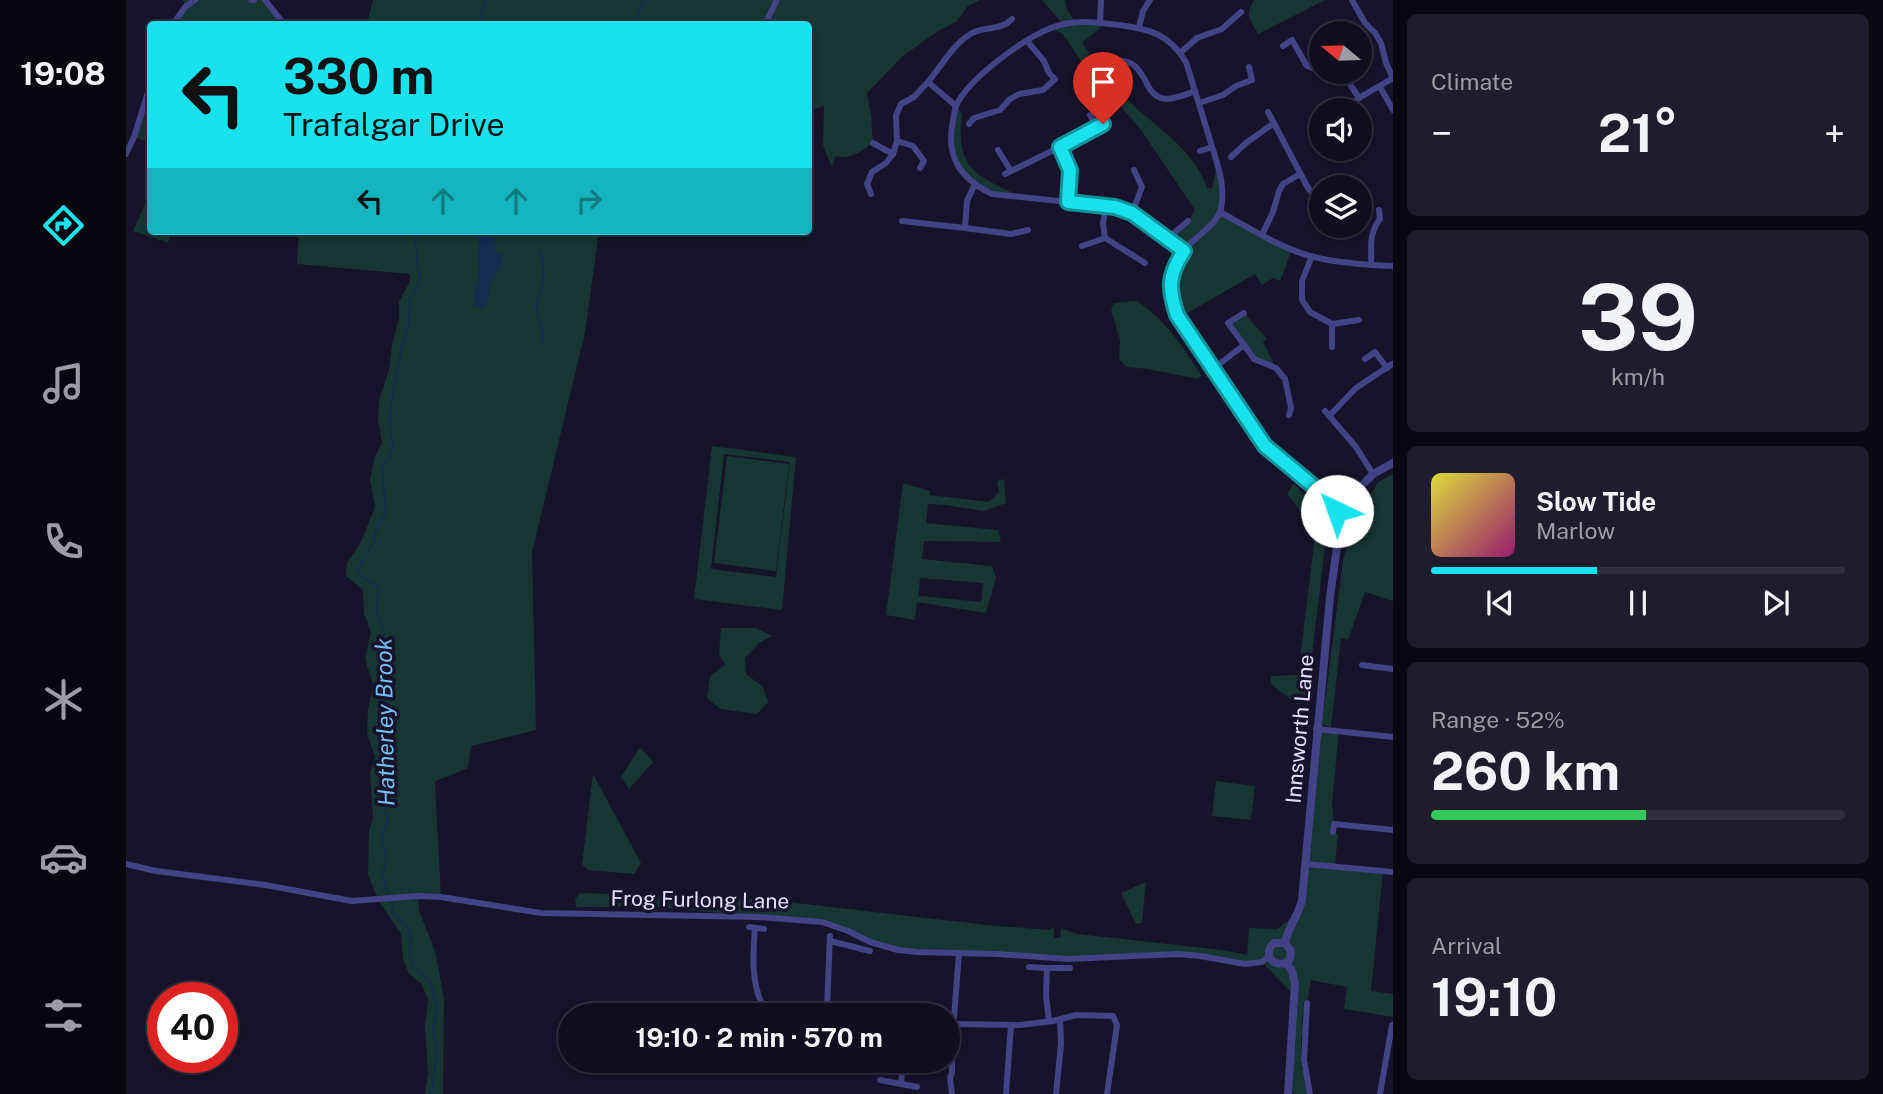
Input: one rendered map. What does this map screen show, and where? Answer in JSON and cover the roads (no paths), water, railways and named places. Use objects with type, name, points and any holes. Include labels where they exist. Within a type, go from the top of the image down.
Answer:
[{"type":"street","points":[[175,21],[186,6],[195,0]]},
{"type":"street","points":[[265,0],[282,21]]},
{"type":"street","points":[[766,21],[777,0]]},
{"type":"street","points":[[1100,22],[1101,0]]},
{"type":"street","points":[[1139,27],[1143,11],[1150,0]]},
{"type":"street","points":[[1350,84],[1359,98],[1393,78],[1381,43],[1364,23],[1352,0]]},
{"type":"street","points":[[1180,53],[1198,38],[1222,29],[1233,16],[1241,12]]},
{"type":"street","points":[[1184,251],[1132,213],[1106,206],[992,194],[974,186],[962,172],[952,153],[950,135],[956,106],[973,83],[1004,56],[1051,28],[1076,22],[1100,22],[1139,27],[1169,40],[1186,62],[1223,190],[1220,212],[1212,224],[1193,240],[1175,265],[1170,282],[1177,315],[1265,446],[1336,505],[1340,515],[1351,510],[1347,501]]},
{"type":"street","points":[[871,194],[864,185],[872,172],[887,163],[893,154],[897,141],[896,115],[901,104],[914,97],[962,39],[975,31],[992,30],[1011,24]]},
{"type":"street","points":[[1283,46],[1292,40],[1309,67]]},
{"type":"street","points":[[1295,45],[1303,40]]},
{"type":"street","points":[[971,118],[1000,110],[1019,94],[1043,90],[1058,81],[1049,73],[1044,61],[1027,41]]},
{"type":"street","points":[[1115,59],[1131,63],[1140,71],[1150,91],[1160,98],[1172,99],[1195,91]]},
{"type":"street","points":[[1249,67],[1252,80],[1258,85]]},
{"type":"street","points":[[1199,103],[1223,95],[1252,80]]},
{"type":"street","points":[[928,82],[956,106]]},
{"type":"street","points":[[1380,87],[1393,110]]},
{"type":"street","points":[[126,154],[147,95]]},
{"type":"street","points":[[1268,112],[1309,189]]},
{"type":"street","points":[[998,149],[1008,173],[1100,125],[1090,115]]},
{"type":"street","points":[[1231,157],[1274,123]]},
{"type":"street","points":[[897,141],[913,146],[926,159],[920,168]]},
{"type":"street","points":[[873,143],[893,154]]},
{"type":"street","points":[[1060,147],[1070,170],[1068,202]]},
{"type":"street","points":[[1200,151],[1212,147]]},
{"type":"street","points":[[1132,213],[1142,187],[1134,170]]},
{"type":"street","points":[[1262,235],[1283,184],[1300,174]]},
{"type":"street","points":[[965,228],[967,201],[974,186]]},
{"type":"street","points":[[1105,238],[1103,223],[1106,206]]},
{"type":"street","points":[[1371,265],[1370,244],[1373,228],[1383,220],[1379,210]]},
{"type":"street","points":[[1220,212],[1292,250],[1312,256],[1393,266]]},
{"type":"street","points":[[902,221],[911,218],[1011,234],[1028,230]]},
{"type":"street","points":[[1168,238],[1188,221]]},
{"type":"street","points":[[1020,232],[1023,240]]},
{"type":"street","points":[[1082,246],[1105,238],[1140,255],[1145,263]]},
{"type":"street","points":[[1312,256],[1302,281],[1302,300],[1310,312],[1332,324],[1359,320]]},
{"type":"street","points":[[1350,312],[1350,321]]},
{"type":"street","points":[[1221,328],[1244,313]]},
{"type":"street","points":[[1228,323],[1254,359],[1276,368],[1285,379],[1290,411],[1299,409]]},
{"type":"street","points":[[1332,324],[1332,347]]},
{"type":"street","points":[[1213,369],[1244,345]]},
{"type":"street","points":[[1365,359],[1375,352],[1390,366],[1356,388],[1327,413],[1356,447],[1373,474]]},
{"type":"street","points":[[1336,505],[1339,501],[1347,501],[1373,474],[1393,463]]},
{"type":"street","name":"Innsworth Lane","points":[[1285,943],[1286,936],[1300,912],[1340,515]]},
{"type":"street","points":[[1362,665],[1393,669]]},
{"type":"street","points":[[1317,729],[1393,737]]},
{"type":"street","points":[[1333,832],[1334,824],[1393,830]]},
{"type":"street","name":"Frog Furlong Lane","points":[[126,864],[352,901],[441,897],[541,913],[758,917],[822,922],[870,942],[898,950],[1068,959],[1178,954],[1245,964],[1262,962],[1269,956]]},
{"type":"street","points":[[1306,864],[1393,872]]},
{"type":"street","points":[[762,1003],[756,990],[752,927],[764,929]]},
{"type":"street","points":[[827,1003],[830,938],[870,951]]},
{"type":"street","points":[[1278,942],[1285,943],[1291,951],[1290,959],[1286,963],[1274,963],[1269,956],[1268,951],[1278,942]]},
{"type":"street","points":[[954,1003],[959,953]]},
{"type":"street","points":[[1286,963],[1292,971],[1295,985],[1288,1094]]},
{"type":"street","points":[[1029,967],[1070,968]]},
{"type":"street","points":[[1046,968],[1049,1021]]},
{"type":"street","points":[[1307,1003],[1304,1060],[1310,1094]]},
{"type":"street","points":[[960,1022],[1011,1025],[1076,1015],[1113,1016],[1117,1025],[1107,1094]]},
{"type":"street","points":[[1056,1094],[1061,1044],[1060,1019]]},
{"type":"street","points":[[1006,1094],[1011,1025]]},
{"type":"street","points":[[1380,1094],[1392,1025]]},
{"type":"street","points":[[1382,1037],[1390,1038]]},
{"type":"street","points":[[901,1084],[902,1073]]},
{"type":"street","points":[[952,1073],[952,1094]]},
{"type":"street","points":[[880,1080],[917,1087]]},
{"type":"water","points":[[474,235],[491,235],[495,241],[495,252],[503,259],[492,280],[488,300],[480,308],[475,305],[474,293],[479,266],[477,239]]},
{"type":"waterway","name":"Hatherley Brook","points":[[480,21],[485,0]]},
{"type":"waterway","points":[[634,21],[645,0]]},
{"type":"waterway","name":"Hatherley Brook","points":[[417,235],[415,242],[420,282],[410,300],[409,323],[389,416],[393,447],[382,467],[386,513],[377,527],[373,544],[358,568],[362,577],[380,589],[376,603],[384,635],[380,668],[388,686],[380,724],[391,765],[383,772],[388,819],[381,838],[387,857],[382,876],[392,911],[406,925],[411,938],[410,954],[414,968],[430,981],[437,1008],[433,1029],[436,1056],[430,1094]]},
{"type":"waterway","points":[[540,251],[544,275],[536,307],[541,324],[542,343]]}]
